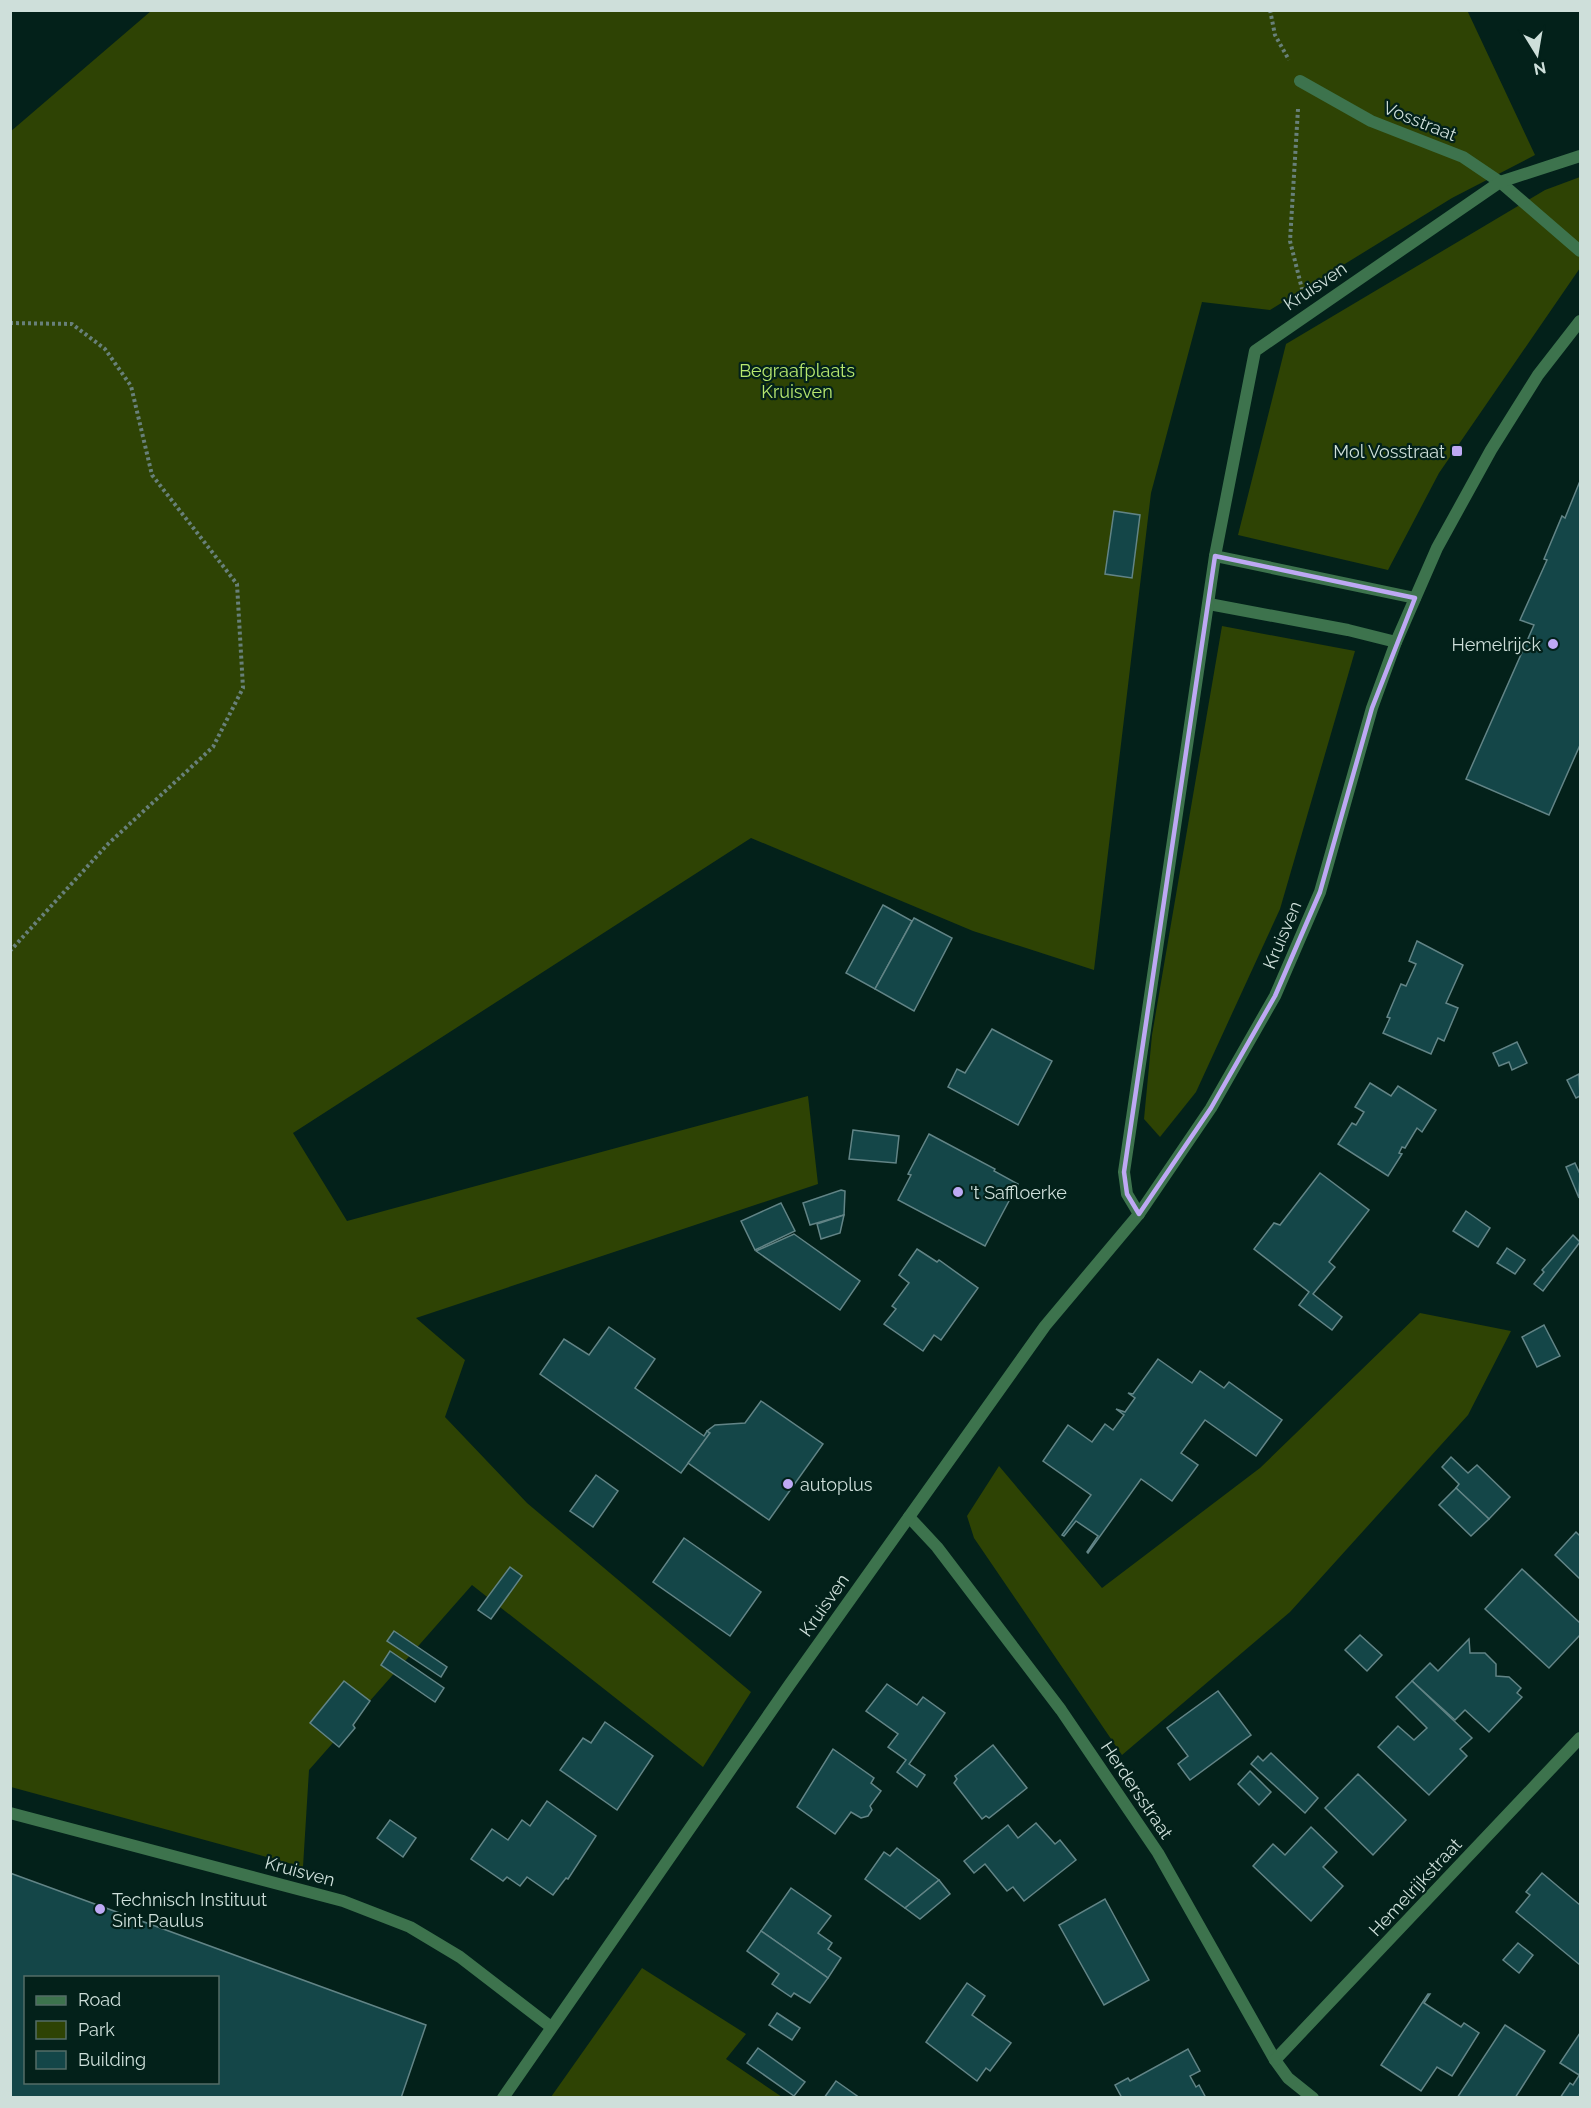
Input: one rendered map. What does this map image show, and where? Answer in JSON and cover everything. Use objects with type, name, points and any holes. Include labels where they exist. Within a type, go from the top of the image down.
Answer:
[{"type":"street","name":"Vosstraat","points":[[1300,81],[1371,121],[1463,158],[1500,182],[1581,251]]},
{"type":"street","name":"Kruisven","points":[[1140,1214],[1127,1194],[1124,1172],[1215,556],[1255,351],[1500,182],[1581,156]]},
{"type":"street","name":"Kruisven","points":[[503,2097],[909,1516],[1045,1326],[1140,1214],[1211,1108],[1275,996],[1320,892],[1372,708],[1396,642],[1437,548],[1491,450],[1538,375],[1581,321]]},
{"type":"street","points":[[1215,556],[1415,598]]},
{"type":"street","points":[[1209,604],[1348,630],[1396,642]]},
{"type":"street","name":"Herdersstraat","points":[[909,1516],[949,1562],[1061,1710],[1158,1853],[1275,2060],[1288,2078],[1313,2097]]},
{"type":"street","name":"Hemelrijkstraat","points":[[1275,2060],[1581,1738]]},
{"type":"street","name":"Kruisven","points":[[10,1813],[344,1901],[410,1927],[460,1957],[551,2027]]},
{"type":"path","points":[[1270,10],[1275,35],[1300,81],[1290,241],[1308,313]]},
{"type":"path","points":[[10,323],[72,324],[105,349],[131,386],[152,475],[237,584],[243,688],[213,747],[108,844],[10,951]]},
{"type":"highlighted area","points":[[1215,556],[1415,598],[1372,708],[1320,892],[1275,996],[1211,1108],[1139,1214],[1127,1194],[1124,1172]]},
{"type":"green space","name":"Begraafplaats Kruisven","points":[[1467,10],[1535,155],[1452,198],[1270,310],[1202,302],[1151,493],[1094,970],[973,931],[751,838],[293,1133],[347,1221],[808,1096],[818,1184],[416,1318],[465,1360],[445,1417],[527,1503],[751,1692],[703,1767],[472,1585],[309,1770],[303,1867],[11,1787],[10,132],[151,11]]},
{"type":"green space","points":[[1580,177],[1580,268],[1439,473],[1388,570],[1238,535],[1286,344],[1545,190]]},
{"type":"green space","points":[[1222,626],[1355,651],[1280,909],[1196,1092],[1160,1137],[1144,1119],[1152,1035]]},
{"type":"green space","points":[[1420,1313],[1511,1331],[1468,1415],[1290,1612],[1122,1755],[974,1538],[967,1516],[999,1466],[1102,1588],[1260,1468]]},
{"type":"green space","points":[[642,1968],[746,2034],[726,2059],[782,2097],[551,2097]]},
{"type":"building","name":"Hemelrijck","points":[[1580,481],[1580,745],[1549,815],[1466,779],[1534,625],[1520,620],[1547,560],[1544,559],[1562,516],[1565,518]]},
{"type":"building","points":[[1114,511],[1140,515],[1132,578],[1105,574]]},
{"type":"building","points":[[883,905],[912,921],[875,989],[846,973]]},
{"type":"building","points":[[914,918],[952,938],[914,1011],[875,989]]},
{"type":"building","points":[[1417,941],[1463,965],[1446,1003],[1458,1008],[1444,1041],[1438,1038],[1431,1054],[1383,1033],[1401,984],[1406,986],[1416,964],[1409,961]]},
{"type":"building","points":[[992,1029],[1052,1061],[1018,1125],[948,1087],[957,1069],[965,1073]]},
{"type":"building","points":[[1517,1042],[1527,1063],[1512,1070],[1509,1062],[1499,1066],[1493,1053]]},
{"type":"building","points":[[1579,1074],[1580,1096],[1576,1098],[1567,1080]]},
{"type":"building","points":[[1370,1083],[1391,1096],[1398,1086],[1436,1110],[1422,1132],[1417,1128],[1405,1148],[1402,1147],[1399,1153],[1402,1154],[1388,1176],[1338,1144],[1352,1123],[1356,1125],[1364,1112],[1355,1107]]},
{"type":"building","points":[[853,1130],[899,1136],[896,1163],[849,1159]]},
{"type":"building","name":"'t Saffloerke","points":[[929,1134],[995,1169],[994,1171],[1018,1184],[985,1246],[898,1200],[911,1175],[908,1174]]},
{"type":"building","points":[[1575,1163],[1580,1174],[1579,1198],[1566,1167]]},
{"type":"building","points":[[1320,1173],[1369,1210],[1329,1262],[1335,1267],[1313,1294],[1342,1317],[1332,1330],[1299,1305],[1309,1292],[1254,1249],[1274,1223],[1280,1225]]},
{"type":"building","points":[[841,1190],[845,1191],[844,1215],[810,1225],[803,1203]]},
{"type":"building","points":[[781,1203],[795,1231],[755,1250],[741,1221]]},
{"type":"building","points":[[1466,1211],[1490,1228],[1478,1247],[1453,1231]]},
{"type":"building","points":[[844,1215],[840,1233],[821,1239],[817,1224]]},
{"type":"building","points":[[794,1234],[860,1281],[840,1310],[756,1251]]},
{"type":"building","points":[[1573,1235],[1580,1242],[1543,1291],[1534,1284],[1544,1272],[1542,1270]]},
{"type":"building","points":[[1507,1248],[1525,1260],[1515,1274],[1497,1263]]},
{"type":"building","points":[[917,1249],[937,1262],[939,1260],[978,1288],[941,1340],[934,1335],[923,1351],[884,1324],[896,1309],[892,1306],[909,1283],[899,1275]]},
{"type":"building","points":[[1544,1325],[1560,1356],[1537,1367],[1522,1337]]},
{"type":"building","points":[[609,1327],[655,1359],[635,1388],[704,1436],[707,1431],[710,1433],[681,1473],[540,1374],[564,1339],[589,1355]]},
{"type":"building","points":[[1158,1359],[1192,1383],[1200,1371],[1224,1388],[1229,1382],[1282,1420],[1256,1456],[1205,1420],[1181,1453],[1198,1465],[1172,1501],[1141,1479],[1088,1553],[1098,1536],[1076,1521],[1064,1536],[1062,1535],[1091,1495],[1043,1461],[1068,1425],[1092,1442],[1105,1424],[1113,1430],[1124,1415],[1116,1409],[1125,1412],[1135,1398],[1128,1393],[1133,1394]]},
{"type":"building","points":[[761,1401],[823,1444],[769,1520],[688,1463],[710,1433],[707,1431],[715,1425],[745,1423]]},
{"type":"building","points":[[1451,1457],[1468,1473],[1477,1465],[1510,1497],[1489,1519],[1456,1488],[1459,1484],[1442,1467]]},
{"type":"building","points":[[596,1475],[618,1491],[593,1527],[570,1511]]},
{"type":"building","points":[[1456,1488],[1489,1519],[1471,1536],[1439,1505]]},
{"type":"building","points":[[1576,1532],[1580,1536],[1580,1579],[1555,1555]]},
{"type":"building","points":[[684,1538],[761,1592],[730,1636],[653,1582]]},
{"type":"building","points":[[510,1567],[522,1576],[491,1619],[478,1610]]},
{"type":"building","points":[[1522,1569],[1580,1623],[1580,1635],[1549,1668],[1485,1609]]},
{"type":"building","points":[[394,1631],[447,1667],[441,1677],[387,1641]]},
{"type":"building","points":[[1360,1635],[1382,1655],[1367,1671],[1345,1650]]},
{"type":"building","points":[[1469,1639],[1470,1653],[1485,1653],[1496,1664],[1496,1676],[1509,1677],[1521,1688],[1517,1693],[1522,1697],[1489,1732],[1465,1710],[1455,1720],[1412,1681],[1430,1663],[1438,1671]]},
{"type":"building","points":[[390,1651],[444,1688],[435,1702],[381,1665]]},
{"type":"building","points":[[344,1681],[370,1701],[353,1725],[355,1728],[339,1747],[310,1723]]},
{"type":"building","points":[[1412,1681],[1472,1738],[1460,1749],[1467,1756],[1429,1795],[1378,1747],[1398,1726],[1414,1740],[1427,1728],[1396,1697]]},
{"type":"building","points":[[887,1684],[917,1705],[923,1697],[945,1713],[909,1764],[925,1775],[917,1787],[897,1772],[906,1760],[888,1747],[898,1734],[866,1711]]},
{"type":"building","points":[[1218,1691],[1251,1735],[1190,1780],[1178,1764],[1188,1756],[1167,1728]]},
{"type":"building","points":[[605,1722],[653,1756],[617,1810],[560,1770],[583,1738],[591,1743]]},
{"type":"building","points":[[993,1745],[1027,1788],[989,1818],[986,1816],[982,1819],[954,1783],[957,1779],[955,1776]]},
{"type":"building","points":[[833,1749],[874,1778],[871,1783],[881,1791],[870,1806],[872,1810],[868,1816],[861,1818],[851,1812],[835,1834],[797,1807]]},
{"type":"building","points":[[1271,1753],[1318,1798],[1305,1813],[1251,1764],[1258,1756],[1263,1761]]},
{"type":"building","points":[[1250,1771],[1271,1792],[1259,1805],[1238,1784]]},
{"type":"building","points":[[1358,1774],[1406,1820],[1373,1855],[1325,1808]]},
{"type":"building","points":[[547,1801],[596,1836],[568,1879],[566,1878],[553,1895],[527,1877],[520,1886],[507,1877],[503,1881],[471,1859],[492,1829],[508,1840],[522,1820],[530,1826]]},
{"type":"building","points":[[390,1820],[416,1838],[403,1857],[377,1838]]},
{"type":"building","points":[[1036,1823],[1055,1844],[1060,1840],[1076,1860],[1024,1901],[1013,1887],[1007,1891],[985,1864],[974,1873],[964,1861],[1008,1825],[1018,1838]]},
{"type":"building","points":[[1311,1827],[1337,1852],[1323,1867],[1343,1886],[1311,1921],[1253,1866],[1273,1844],[1285,1855]]},
{"type":"building","points":[[897,1848],[939,1880],[905,1908],[865,1879],[884,1852],[890,1856]]},
{"type":"building","name":"Technisch Instituut Sint Paulus","points":[[10,1873],[426,2025],[401,2098],[10,2098]]},
{"type":"building","points":[[1542,1873],[1580,1905],[1580,1965],[1516,1912],[1530,1895],[1526,1892]]},
{"type":"building","points":[[939,1880],[950,1894],[920,1919],[905,1908]]},
{"type":"building","points":[[791,1888],[831,1916],[818,1933],[832,1943],[828,1949],[841,1958],[828,1978],[761,1931]]},
{"type":"building","points":[[1105,1899],[1149,1980],[1104,2005],[1059,1925]]},
{"type":"building","points":[[761,1931],[828,1978],[810,2003],[794,1993],[791,1997],[772,1984],[779,1974],[747,1951]]},
{"type":"building","points":[[1518,1943],[1533,1955],[1519,1973],[1503,1960]]},
{"type":"building","points":[[967,1983],[985,1996],[972,2015],[1011,2043],[990,2071],[986,2068],[977,2081],[926,2042]]},
{"type":"building","points":[[1430,1994],[1424,2003],[1461,2027],[1464,2023],[1479,2033],[1452,2076],[1437,2067],[1421,2091],[1381,2065]]},
{"type":"building","points":[[777,2013],[800,2028],[792,2040],[769,2025]]},
{"type":"building","points":[[1505,2025],[1545,2051],[1515,2098],[1457,2098]]},
{"type":"building","points":[[1580,2033],[1580,2072],[1579,2075],[1560,2063]]},
{"type":"building","points":[[758,2048],[805,2082],[794,2096],[747,2063]]},
{"type":"building","points":[[1188,2049],[1200,2071],[1190,2076],[1196,2087],[1199,2085],[1206,2098],[1122,2098],[1115,2085],[1128,2078],[1130,2081]]},
{"type":"building","points":[[1580,2074],[1580,2098],[1560,2098],[1570,2083],[1573,2085]]},
{"type":"building","points":[[836,2081],[860,2098],[824,2098]]},
{"type":"place","name":"Mol Vosstraat","points":[[1457,451]]},
{"type":"place","name":"Hemelrijck","points":[[1553,644]]},
{"type":"place","name":"'t Saffloerke","points":[[958,1192]]},
{"type":"place","name":"autoplus","points":[[788,1484]]},
{"type":"place","name":"Technisch Instituut Sint Paulus","points":[[100,1909]]}]
